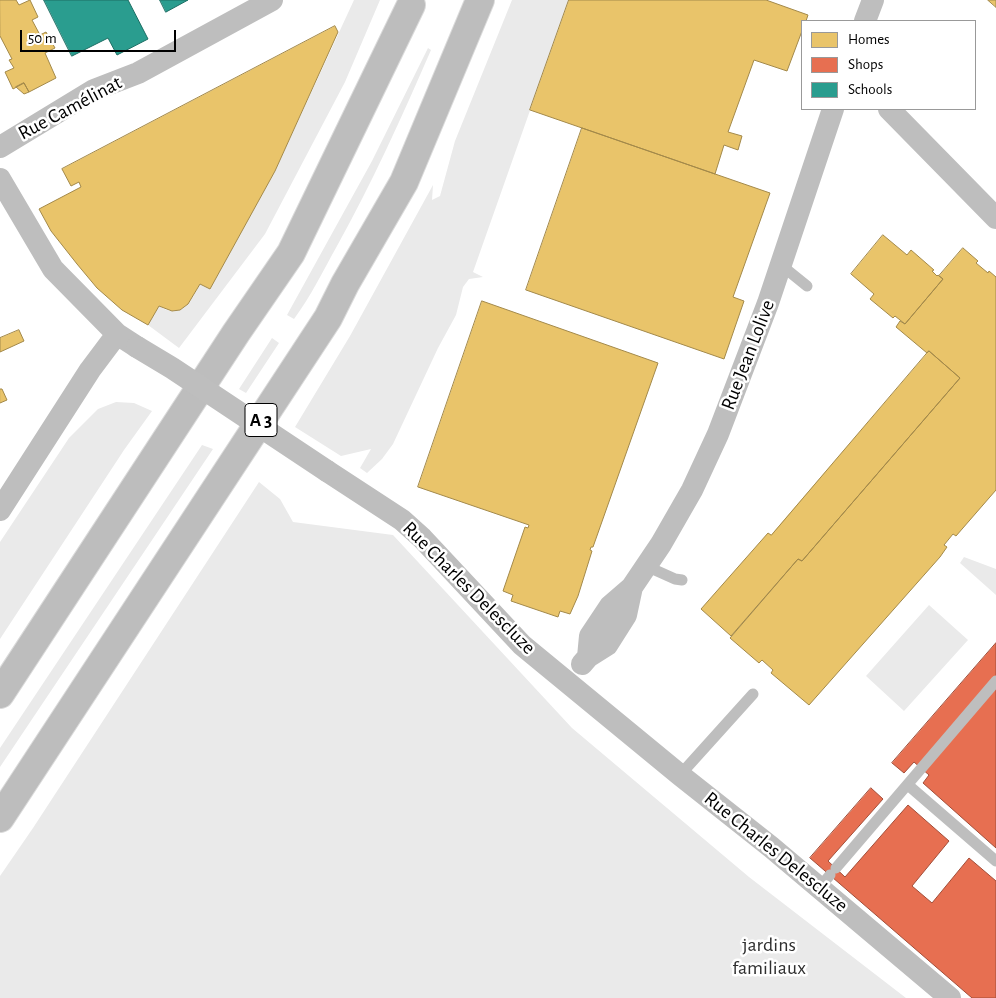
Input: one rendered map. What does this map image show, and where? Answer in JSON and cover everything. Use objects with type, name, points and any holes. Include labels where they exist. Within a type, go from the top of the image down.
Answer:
[{"type":"highway","name":"A 3","points":[[0,818],[328,318],[345,284],[404,182],[480,0]]},
{"type":"highway","points":[[0,694],[231,341],[291,253],[411,5]]},
{"type":"street","name":"Rue Camélinat","points":[[0,147],[94,90],[138,72],[272,0]]},
{"type":"street","points":[[865,20],[873,0]]},
{"type":"street","name":"Rue Jean Lolive","points":[[566,682],[588,657],[606,645],[626,615],[632,587],[662,544],[692,490],[718,434],[781,265],[833,110]]},
{"type":"street","points":[[890,110],[996,218]]},
{"type":"street","name":"Rue Charles Delescluze","points":[[0,179],[53,269],[117,334],[172,368],[402,520],[422,538],[522,645],[771,847],[828,877],[892,948],[950,998]]},
{"type":"street","points":[[0,510],[90,370],[117,334]]},
{"type":"lane","points":[[781,265],[807,286]]},
{"type":"lane","points":[[646,566],[682,580]]},
{"type":"lane","points":[[828,877],[996,681]]},
{"type":"lane","points":[[680,775],[753,694]]},
{"type":"lane","points":[[908,785],[996,862]]},
{"type":"green space","points":[[354,0],[380,0],[345,82],[265,234],[179,348],[148,325],[159,306],[167,310],[180,310],[193,297],[200,284],[210,289],[275,171]]},
{"type":"green space","points":[[512,0],[569,0],[473,272],[483,277],[469,279],[463,287],[456,315],[438,348],[393,444],[382,459],[367,473],[360,468],[371,449],[341,456],[295,427],[350,336],[433,185],[432,200],[440,196],[455,141]]},
{"type":"green space","points":[[428,48],[431,50],[374,174],[317,283],[294,319],[287,315],[372,161]]},
{"type":"green space","points":[[272,338],[279,343],[246,393],[239,389]]},
{"type":"green space","points":[[116,402],[134,403],[152,411],[124,450],[0,639],[0,542],[69,438],[98,409]]},
{"type":"green space","points":[[202,445],[213,449],[0,767],[0,748]]},
{"type":"green space","name":"jardins familiaux","points":[[259,482],[280,499],[293,522],[393,535],[572,728],[749,877],[906,998],[0,998],[0,876]]},
{"type":"green space","points":[[964,557],[996,569],[996,595],[960,563]]},
{"type":"green space","points":[[929,605],[968,640],[904,711],[866,676]]},
{"type":"building: Homes","points":[[0,0],[16,0],[19,5],[30,0],[38,17],[32,20],[40,35],[46,32],[55,48],[45,53],[56,78],[29,92],[24,83],[13,89],[5,72],[14,68],[9,60],[12,59],[0,36]]},
{"type":"building: Homes","points":[[569,0],[766,0],[808,15],[806,20],[801,20],[801,34],[787,71],[754,60],[728,132],[742,136],[738,150],[724,145],[715,174],[530,110]]},
{"type":"building: Homes","points":[[988,0],[996,0],[996,7]]},
{"type":"building: Homes","points":[[335,26],[338,32],[275,171],[210,289],[200,284],[188,304],[180,310],[172,311],[159,306],[148,325],[122,310],[97,288],[77,264],[51,231],[39,209],[81,187],[79,182],[71,186],[62,169]]},
{"type":"building: Homes","points":[[24,83],[29,92],[24,94],[16,87]]},
{"type":"building: Homes","points":[[582,128],[770,193],[733,297],[744,301],[724,359],[526,290]]},
{"type":"building: Homes","points":[[883,235],[907,255],[911,250],[934,270],[932,271],[937,276],[943,279],[905,324],[895,316],[893,318],[870,299],[874,294],[851,274]]},
{"type":"building: Homes","points":[[963,248],[978,261],[976,263],[996,277],[996,490],[956,536],[953,534],[944,545],[947,547],[940,557],[809,705],[771,673],[773,670],[762,660],[759,663],[730,638],[798,559],[802,561],[960,378],[929,351],[927,353],[896,327],[900,321],[905,324],[943,279],[939,276]]},
{"type":"building: Homes","points":[[482,301],[658,363],[593,547],[591,547],[590,550],[592,551],[578,596],[570,614],[560,611],[558,617],[511,601],[513,595],[503,591],[525,527],[528,528],[529,525],[418,487]]},
{"type":"building: Homes","points":[[19,330],[24,341],[0,352],[0,338]]},
{"type":"building: Homes","points":[[929,351],[960,378],[802,561],[798,559],[731,636],[701,609],[768,533],[771,535]]},
{"type":"building: Homes","points":[[0,389],[2,389],[7,400],[0,403]]},
{"type":"building: Shops","points":[[996,643],[996,848],[923,783],[929,775],[914,762],[904,773],[892,763]]},
{"type":"building: Shops","points":[[871,788],[883,799],[828,861],[845,877],[908,805],[949,841],[912,886],[932,903],[969,858],[996,881],[996,998],[972,998],[810,858]]},
{"type":"building: Schools","points":[[44,0],[128,0],[148,39],[117,55],[108,38],[72,56]]},
{"type":"building: Schools","points":[[160,0],[188,0],[166,12]]}]
